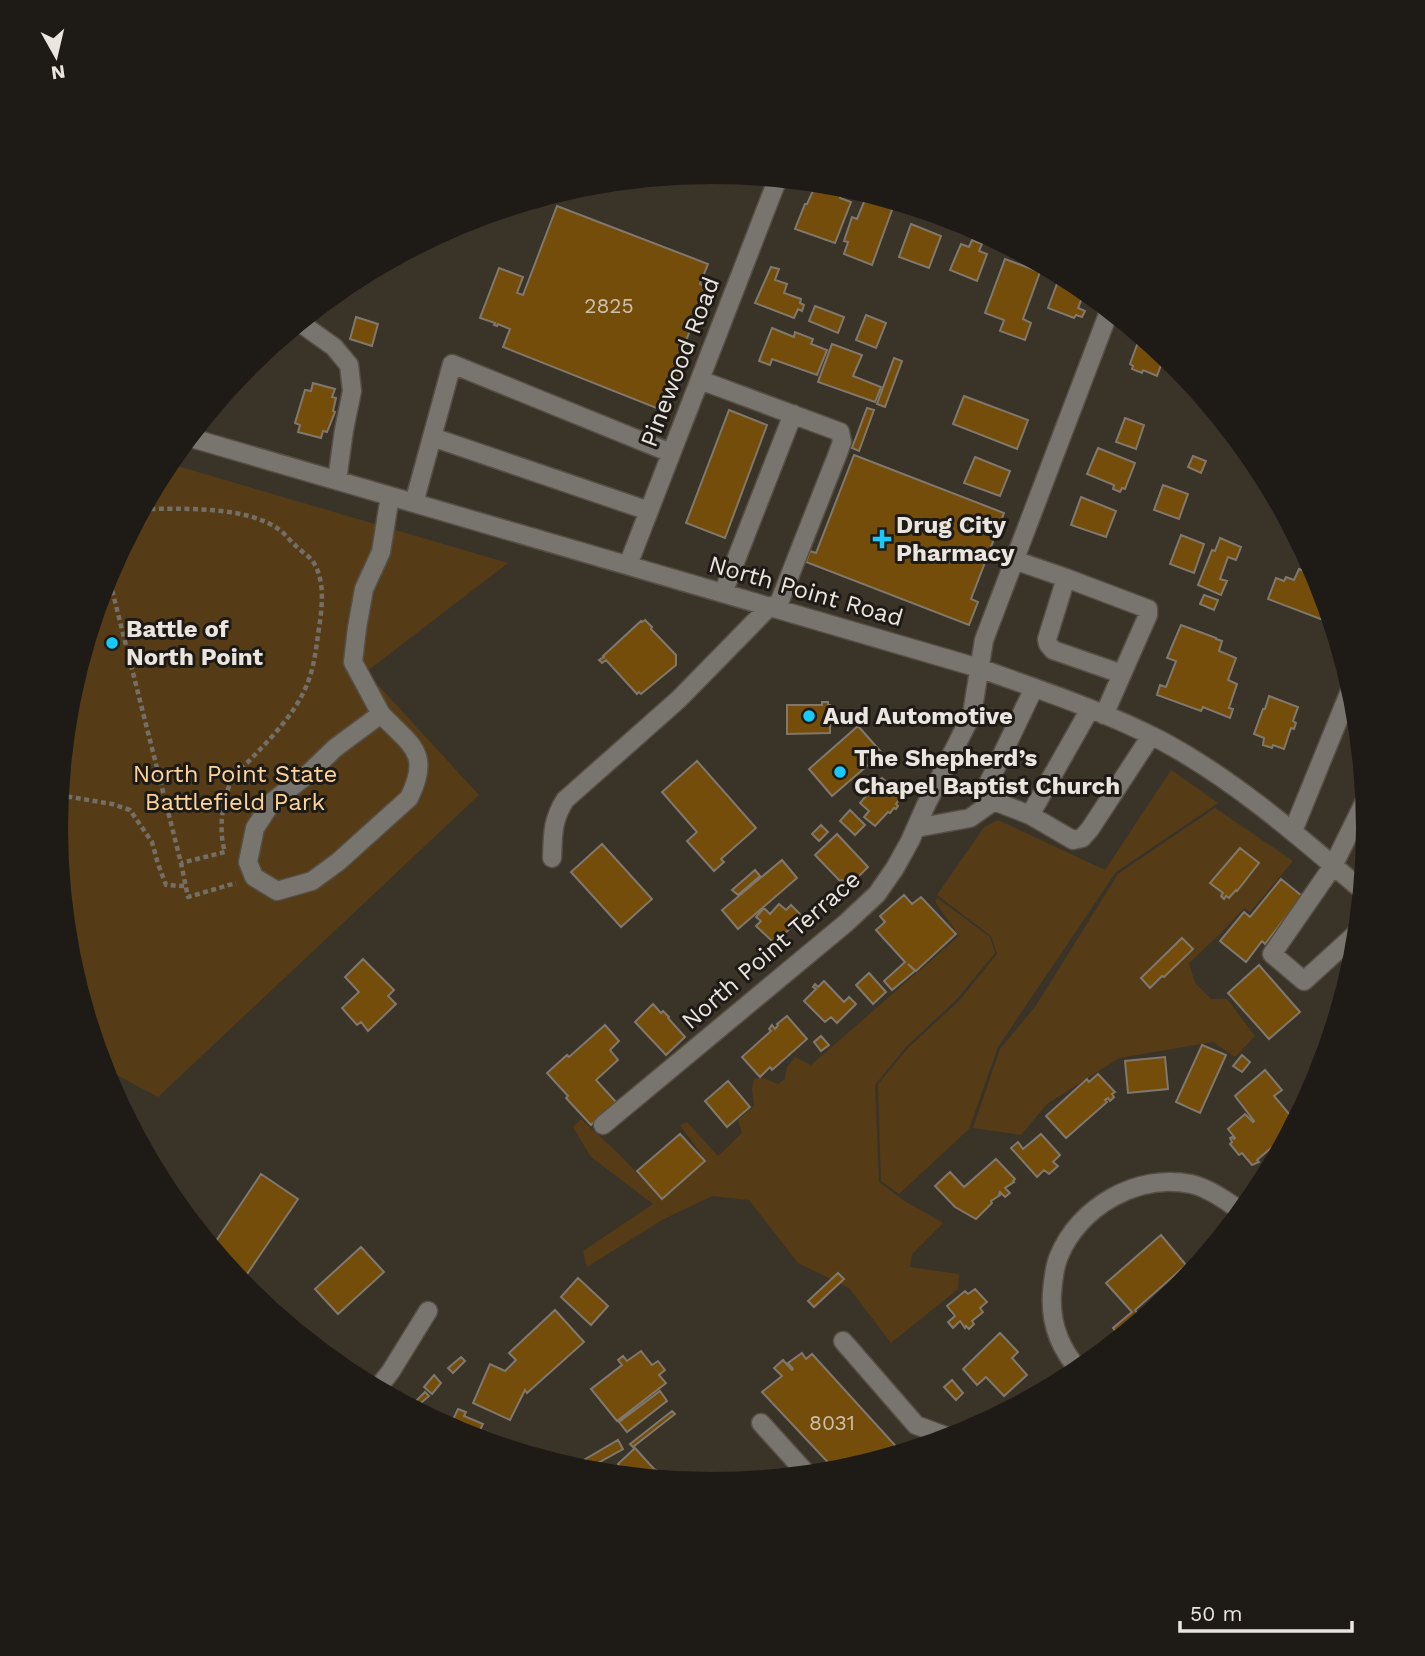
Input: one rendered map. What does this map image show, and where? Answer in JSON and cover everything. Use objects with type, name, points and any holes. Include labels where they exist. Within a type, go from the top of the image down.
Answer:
[{"type":"street","name":"Pinewood Road","points":[[628,565],[775,187]]},
{"type":"street","name":"North Point Terrace","points":[[603,1125],[846,923],[877,894],[895,868],[972,714],[984,640],[1106,318]]},
{"type":"street","points":[[307,328],[334,347],[349,365],[352,391],[337,480]]},
{"type":"street","points":[[414,503],[452,364],[671,453]]},
{"type":"street","points":[[552,858],[556,813],[565,800],[679,699],[773,607],[842,442],[840,432],[700,380]]},
{"type":"street","points":[[723,593],[793,414]]},
{"type":"street","points":[[432,438],[649,511]]},
{"type":"street","name":"North Point Road","points":[[198,440],[979,668],[1097,712],[1163,742],[1208,769],[1293,831],[1354,883]]},
{"type":"street","points":[[381,714],[335,748],[307,775],[272,802],[255,828],[248,862],[254,877],[277,891],[312,881],[338,862],[409,798],[416,784],[420,767],[416,751],[381,714],[353,662],[364,589],[381,552],[390,496]]},
{"type":"street","points":[[1014,560],[1148,608],[1148,615],[1122,674],[1030,816]]},
{"type":"street","points":[[1066,578],[1047,639],[1048,645],[1053,650],[1122,674]]},
{"type":"street","points":[[1034,688],[988,784],[988,794],[994,801],[1030,816],[1073,840],[1082,838],[1090,829],[1151,736]]},
{"type":"street","points":[[1293,831],[1344,705]]},
{"type":"street","points":[[916,828],[970,818],[994,801]]},
{"type":"street","points":[[1346,943],[1304,981],[1272,954],[1334,866],[1357,819]]},
{"type":"street","points":[[1073,1362],[1062,1348],[1055,1330],[1051,1309],[1053,1277],[1058,1256],[1071,1234],[1088,1214],[1132,1188],[1162,1183],[1191,1184],[1234,1206]]},
{"type":"street","points":[[383,1382],[428,1311]]},
{"type":"street","points":[[844,1341],[916,1425],[935,1432]]},
{"type":"street","points":[[761,1423],[800,1467]]},
{"type":"path","points":[[153,509],[216,510],[240,514],[280,530],[315,564],[321,584],[321,614],[310,680],[287,719],[235,775],[228,792],[223,810],[222,841],[228,862]]},
{"type":"path","points":[[112,594],[188,897],[236,884],[230,873]]},
{"type":"path","points":[[70,796],[130,810],[152,842],[166,885],[185,886]]},
{"type":"path","points":[[181,863],[226,852]]},
{"type":"green space","name":"North Point State Battlefield Park","points":[[179,467],[508,563],[366,672],[479,795],[158,1097],[117,1075],[102,1035],[90,995],[74,912],[68,828],[74,744],[90,661],[102,621],[135,543],[177,470]]},
{"type":"green space","points":[[1171,770],[1218,803],[1116,872],[998,1047],[969,1129],[899,1194],[881,1181],[878,1084],[909,1047],[959,1001],[997,954],[991,936],[937,895],[984,827],[998,820],[1105,870]]},
{"type":"green space","points":[[1215,808],[1293,861],[1250,912],[1244,908],[1189,963],[1195,983],[1211,999],[1227,999],[1255,1036],[1235,1057],[1213,1042],[1119,1058],[1047,1104],[1021,1135],[973,1128],[1000,1049],[1035,1007],[1118,874]]},
{"type":"green space","points":[[937,898],[990,937],[995,953],[957,999],[906,1047],[875,1085],[879,1182],[903,1200],[943,1223],[912,1254],[910,1267],[959,1274],[958,1289],[891,1343],[849,1288],[798,1263],[749,1200],[712,1196],[662,1220],[587,1267],[583,1251],[653,1204],[591,1157],[573,1127],[581,1119],[619,1154],[662,1200],[706,1161],[680,1125],[687,1122],[718,1156],[742,1133],[738,1120],[754,1106],[754,1079],[763,1078],[778,1084],[785,1079],[787,1067],[795,1057],[811,1065],[959,936],[935,901]]},
{"type":"building","points":[[813,192],[841,197],[851,202],[835,243],[795,229]]},
{"type":"building","points":[[864,202],[892,210],[872,265],[844,254],[848,242],[844,241],[852,217],[857,219]]},
{"type":"building","points":[[557,206],[708,264],[700,284],[707,287],[677,364],[683,366],[676,385],[669,383],[659,409],[503,347],[510,329],[480,318],[499,268],[523,277],[517,293],[523,295]]},
{"type":"building","points":[[911,224],[941,236],[929,268],[899,257]]},
{"type":"building","points":[[972,240],[982,244],[979,251],[987,254],[977,281],[950,270],[961,244],[969,247]]},
{"type":"building","points":[[1005,259],[1040,273],[1023,319],[1031,323],[1025,340],[1000,331],[1004,320],[985,313]]},
{"type":"building","points":[[771,267],[779,269],[775,280],[787,284],[784,293],[801,299],[800,303],[804,305],[802,311],[798,309],[794,318],[755,303]]},
{"type":"building","points":[[1057,284],[1081,300],[1078,308],[1085,311],[1082,317],[1076,315],[1074,318],[1048,308]]},
{"type":"building","points":[[815,306],[844,317],[838,333],[809,321]]},
{"type":"building","points":[[866,315],[886,323],[876,348],[856,340]]},
{"type":"building","points":[[356,317],[378,324],[372,346],[350,339]]},
{"type":"building","points":[[772,328],[794,337],[795,332],[813,339],[811,344],[827,350],[817,375],[772,359],[770,365],[759,361]]},
{"type":"building","points":[[832,344],[862,355],[853,376],[881,387],[875,402],[818,382]]},
{"type":"building","points":[[1137,344],[1161,366],[1157,376],[1132,369],[1130,364]]},
{"type":"building","points":[[894,358],[902,361],[885,407],[877,404]]},
{"type":"building","points":[[313,383],[335,389],[332,397],[336,398],[335,412],[327,432],[323,431],[321,438],[298,432],[300,425],[295,423],[305,390],[311,391]]},
{"type":"building","points":[[964,396],[1028,420],[1017,449],[953,424]]},
{"type":"building","points":[[867,408],[874,410],[859,451],[852,448]]},
{"type":"building","points":[[729,410],[767,425],[725,538],[686,523]]},
{"type":"building","points":[[1125,418],[1144,425],[1136,449],[1116,442]]},
{"type":"building","points":[[1098,448],[1135,463],[1125,489],[1122,488],[1120,492],[1113,489],[1114,485],[1087,474]]},
{"type":"building","points":[[854,455],[1004,513],[971,599],[978,602],[969,625],[806,562],[810,551],[816,553]]},
{"type":"building","points":[[1193,456],[1206,461],[1201,473],[1188,467]]},
{"type":"building","points":[[975,457],[1010,471],[1000,496],[964,483]]},
{"type":"building","points":[[1163,485],[1188,494],[1179,519],[1154,510]]},
{"type":"building","points":[[1081,497],[1116,511],[1106,537],[1071,525]]},
{"type":"building","points":[[1181,535],[1204,544],[1194,573],[1170,564]]},
{"type":"building","points":[[1220,538],[1241,547],[1236,560],[1228,557],[1220,579],[1227,581],[1221,595],[1198,585],[1212,550],[1215,551]]},
{"type":"building","points":[[1299,569],[1303,571],[1323,620],[1268,599],[1276,578],[1294,580]]},
{"type":"building","points":[[1204,595],[1218,600],[1214,610],[1200,604]]},
{"type":"building","points":[[645,620],[676,655],[676,665],[641,694],[637,694],[606,660],[602,663],[599,660]]},
{"type":"building","points":[[1181,625],[1222,641],[1219,651],[1236,658],[1228,680],[1237,684],[1229,708],[1233,709],[1230,718],[1203,707],[1201,711],[1157,695],[1160,685],[1166,687],[1176,661],[1167,658]]},
{"type":"building","points":[[1269,696],[1298,707],[1293,721],[1296,723],[1294,729],[1291,728],[1284,749],[1263,745],[1264,738],[1254,734]]},
{"type":"building","name":"Aud Automotive","points":[[822,702],[828,702],[830,705],[830,733],[787,734],[787,705],[822,705]]},
{"type":"building","points":[[858,726],[882,753],[832,796],[809,769]]},
{"type":"building","points":[[697,761],[756,828],[721,859],[724,862],[714,871],[687,841],[697,832],[662,792]]},
{"type":"building","points":[[882,778],[892,786],[895,783],[899,786],[895,790],[902,796],[896,809],[888,812],[875,826],[864,817],[869,811],[860,803]]},
{"type":"building","points":[[850,810],[865,825],[855,835],[840,821]]},
{"type":"building","points":[[821,825],[828,832],[819,841],[812,834]]},
{"type":"building","points":[[837,834],[868,867],[848,887],[815,855]]},
{"type":"building","points":[[602,844],[652,899],[621,927],[571,872]]},
{"type":"building","points":[[1240,848],[1259,863],[1237,891],[1224,899],[1221,896],[1223,893],[1210,883]]},
{"type":"building","points":[[782,860],[797,878],[738,929],[722,910]]},
{"type":"building","points":[[755,870],[760,876],[738,895],[732,890]]},
{"type":"building","points":[[1281,879],[1302,896],[1265,944],[1262,941],[1246,962],[1220,941],[1244,912],[1250,917]]},
{"type":"building","points":[[904,895],[912,904],[921,897],[956,934],[916,971],[908,964],[915,971],[892,990],[884,981],[905,962],[876,930],[885,922],[880,916]]},
{"type":"building","points":[[779,904],[786,910],[791,905],[801,915],[795,921],[798,923],[774,943],[756,926],[761,921],[756,917],[764,908],[770,914]]},
{"type":"building","points":[[1182,938],[1193,949],[1150,988],[1141,978]]},
{"type":"building","points":[[363,959],[394,990],[388,996],[396,1004],[368,1031],[361,1022],[357,1025],[342,1008],[359,992],[345,977]]},
{"type":"building","points":[[1259,965],[1300,1012],[1269,1039],[1228,993]]},
{"type":"building","points":[[869,973],[886,992],[873,1004],[856,985]]},
{"type":"building","points":[[824,981],[844,1002],[849,997],[856,1004],[837,1023],[831,1017],[825,1022],[804,1001],[816,989],[813,987],[815,984],[818,987]]},
{"type":"building","points":[[653,1004],[669,1017],[685,1037],[666,1055],[635,1022]]},
{"type":"building","points":[[787,1016],[807,1039],[772,1070],[770,1067],[760,1077],[742,1057],[771,1031],[769,1029],[772,1025],[775,1029]]},
{"type":"building","points":[[605,1025],[619,1041],[610,1050],[618,1060],[596,1080],[616,1102],[591,1125],[547,1073]]},
{"type":"building","points":[[821,1036],[829,1045],[821,1051],[814,1042]]},
{"type":"building","points":[[1202,1045],[1226,1055],[1200,1113],[1176,1102]]},
{"type":"building","points":[[1242,1055],[1250,1062],[1242,1072],[1233,1066]]},
{"type":"building","points":[[1165,1057],[1168,1089],[1128,1093],[1125,1061]]},
{"type":"building","points":[[1265,1070],[1282,1090],[1274,1096],[1289,1114],[1271,1148],[1257,1160],[1259,1162],[1252,1165],[1230,1144],[1230,1138],[1235,1138],[1228,1129],[1245,1114],[1254,1121],[1235,1096]]},
{"type":"building","points":[[1098,1074],[1115,1092],[1112,1094],[1114,1097],[1110,1101],[1108,1098],[1105,1100],[1107,1102],[1066,1138],[1046,1116],[1087,1079],[1089,1082]]},
{"type":"building","points":[[728,1081],[750,1107],[727,1127],[705,1101]]},
{"type":"building","points":[[680,1134],[705,1161],[662,1199],[637,1171]]},
{"type":"building","points":[[1041,1134],[1060,1155],[1053,1162],[1058,1166],[1049,1174],[1044,1170],[1037,1177],[1011,1148],[1018,1142],[1023,1149]]},
{"type":"building","points":[[996,1159],[1015,1179],[1014,1182],[1005,1188],[1010,1193],[1005,1197],[1000,1192],[976,1219],[955,1207],[935,1186],[950,1172],[964,1187]]},
{"type":"building","points":[[261,1174],[298,1199],[247,1274],[217,1240]]},
{"type":"building","points":[[1161,1235],[1186,1265],[1115,1331],[1113,1328],[1132,1312],[1106,1283]]},
{"type":"building","points":[[361,1247],[384,1272],[338,1314],[315,1289]]},
{"type":"building","points":[[838,1273],[844,1279],[814,1307],[808,1301]]},
{"type":"building","points":[[578,1278],[608,1306],[591,1325],[561,1297]]},
{"type":"building","points":[[975,1289],[987,1302],[980,1308],[983,1312],[972,1321],[974,1324],[969,1329],[960,1321],[953,1328],[948,1322],[955,1316],[947,1306],[965,1291],[968,1294]]},
{"type":"building","points":[[555,1310],[584,1342],[527,1393],[525,1390],[510,1420],[473,1403],[490,1364],[505,1371],[516,1360],[509,1353]]},
{"type":"building","points":[[1000,1333],[1018,1352],[1012,1358],[1027,1375],[1004,1396],[986,1377],[977,1385],[963,1369]]},
{"type":"building","points":[[641,1351],[652,1365],[658,1361],[665,1370],[659,1375],[666,1383],[617,1421],[591,1389],[622,1365],[618,1360],[623,1356],[627,1361]]},
{"type":"building","points":[[802,1353],[806,1359],[812,1354],[895,1445],[827,1462],[762,1392],[782,1376],[774,1368],[783,1360],[793,1369],[788,1363]]},
{"type":"building","points":[[461,1357],[465,1361],[453,1373],[448,1368]]},
{"type":"building","points":[[434,1375],[441,1383],[432,1394],[424,1387]]},
{"type":"building","points":[[952,1380],[963,1393],[956,1400],[944,1387]]},
{"type":"building","points":[[660,1391],[667,1401],[627,1432],[619,1422]]},
{"type":"building","points":[[425,1392],[429,1396],[421,1403],[417,1400]]},
{"type":"building","points":[[458,1409],[466,1412],[464,1416],[483,1424],[481,1429],[454,1418]]},
{"type":"building","points":[[672,1411],[675,1414],[633,1447],[630,1444]]},
{"type":"building","points":[[618,1440],[623,1449],[599,1462],[585,1459]]},
{"type":"building","points":[[635,1448],[655,1470],[628,1467],[618,1464]]},
{"type":"place","name":"Drug City Pharmacy","points":[[882,539]]},
{"type":"place","name":"Battle of North Point","points":[[112,643]]},
{"type":"place","name":"Aud Automotive","points":[[809,716]]},
{"type":"place","name":"The Shepherd’s Chapel Baptist Church","points":[[840,772]]}]
